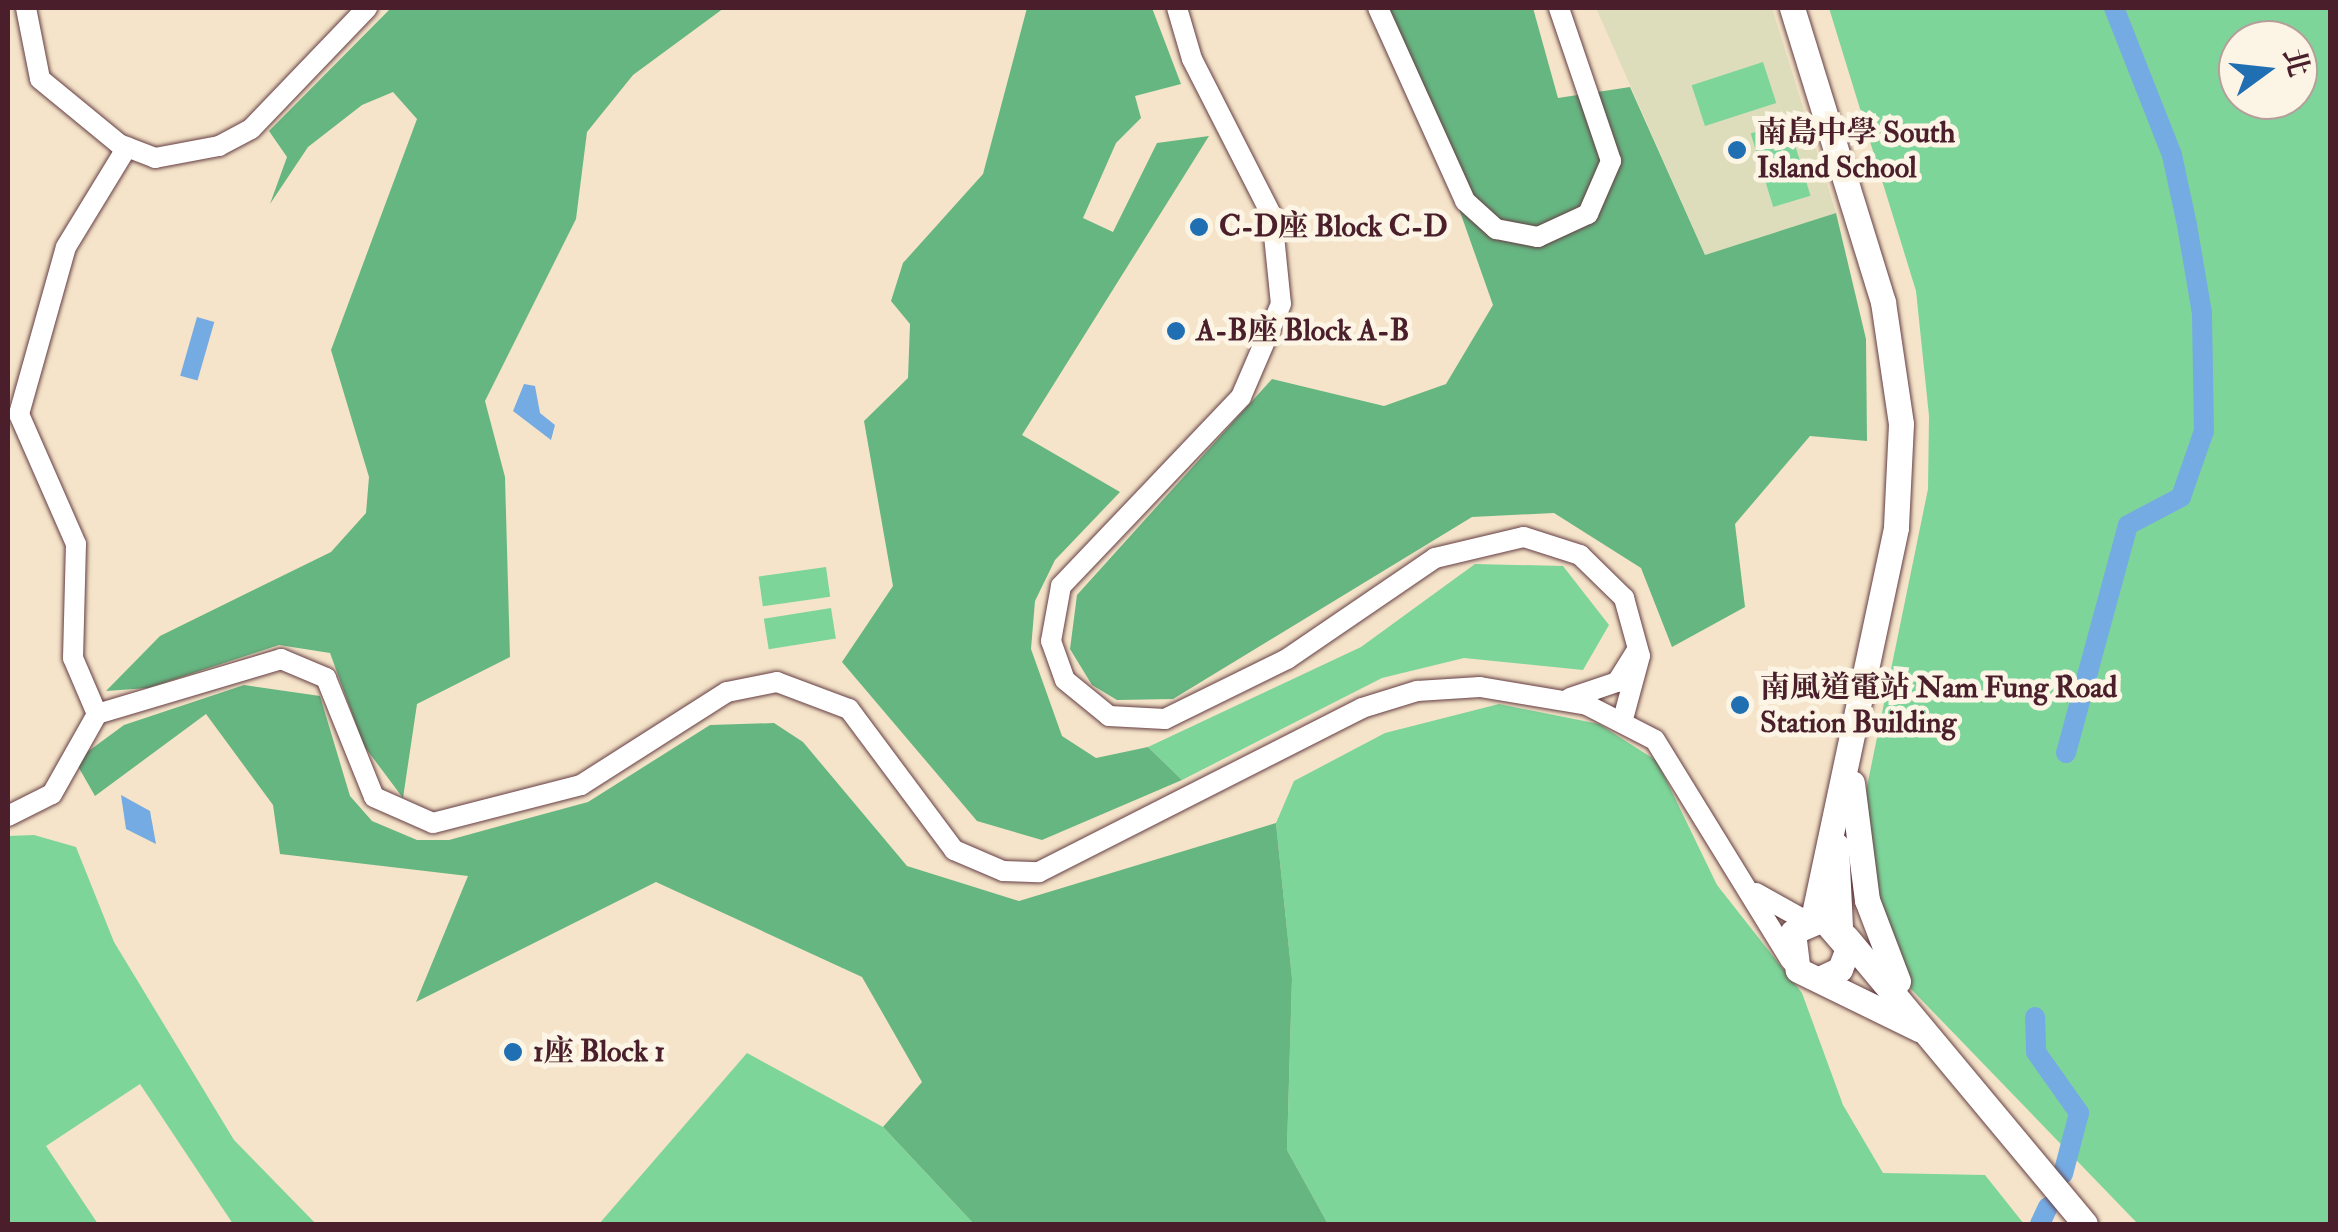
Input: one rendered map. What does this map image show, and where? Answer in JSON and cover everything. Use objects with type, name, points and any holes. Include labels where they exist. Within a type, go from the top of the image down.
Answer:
[{"type":"main road","points":[[1792,8],[1883,302],[1900,424],[1896,528],[1835,820],[1810,920],[1791,938],[1792,961],[1819,979],[1928,1034]]},
{"type":"main road","points":[[1852,733],[1867,900],[1928,1034]]},
{"type":"main road","points":[[1819,979],[1844,965],[1835,820]]},
{"type":"main road","points":[[1810,920],[1843,932],[2085,1224]]},
{"type":"street","points":[[26,8],[40,79],[126,147],[184,156],[251,129],[367,8]]},
{"type":"street","points":[[1177,8],[1198,71],[1272,216],[1281,304],[1241,398],[1062,586],[1050,641],[1065,680],[1109,716],[1165,718],[1287,659],[1435,558],[1507,537],[1554,544],[1592,564],[1624,598],[1639,642],[1623,720]]},
{"type":"street","points":[[1378,8],[1465,201],[1496,229],[1538,237],[1588,214],[1611,161],[1558,8]]},
{"type":"street","points":[[97,714],[73,658],[76,544],[20,414],[66,247],[126,147]]},
{"type":"street","points":[[1558,699],[1618,682],[1639,642]]},
{"type":"street","points":[[8,816],[52,794],[97,714],[270,662],[302,662],[331,686],[374,797],[433,823],[581,785],[728,692],[792,683],[860,720],[954,850],[1020,873],[1073,862],[1396,696],[1469,687],[1558,699],[1623,720],[1678,766],[1737,875],[1792,961]]},
{"type":"street","points":[[1737,875],[1778,913],[1810,920]]},
{"type":"shaded area","name":"南島中學 South Island School","points":[[1596,8],[1772,8],[1836,213],[1705,255]]},
{"type":"green space","points":[[391,8],[724,8],[633,75],[587,132],[576,219],[485,401],[505,477],[510,657],[417,704],[403,798],[364,746],[330,653],[279,645],[148,688],[106,691],[160,636],[331,552],[366,513],[369,477],[331,350],[417,119],[393,92],[362,105],[308,147],[270,204],[287,157],[269,131]]},
{"type":"green space","points":[[1027,8],[1152,8],[1181,84],[1135,96],[1141,118],[1116,143],[1083,218],[1113,232],[1157,143],[1209,136],[1022,435],[1120,492],[1055,560],[1035,601],[1031,649],[1062,736],[1096,758],[1148,747],[1182,780],[1042,840],[977,821],[842,662],[893,586],[864,421],[908,378],[910,324],[891,301],[903,263],[983,174]]},
{"type":"green space","points":[[1388,8],[1533,8],[1558,98],[1630,87],[1705,255],[1836,213],[1866,339],[1867,441],[1810,436],[1735,524],[1745,607],[1672,647],[1641,568],[1554,513],[1472,517],[1173,699],[1117,700],[1092,685],[1070,649],[1077,595],[1272,379],[1384,406],[1446,384],[1493,305]]},
{"type":"green space","points":[[1829,8],[2330,8],[2330,1224],[2138,1224],[1911,989],[1871,880],[1864,801],[1928,489],[1929,416],[1916,291]]},
{"type":"green space","points":[[1763,62],[1776,103],[1705,126],[1692,85]]},
{"type":"green space","points":[[1788,122],[1811,196],[1773,207],[1751,133]]},
{"type":"green space","points":[[1475,564],[1563,566],[1609,625],[1583,670],[1464,658],[1382,678],[1182,780],[1148,747],[1361,647]]},
{"type":"green space","points":[[826,567],[830,597],[763,606],[759,576]]},
{"type":"green space","points":[[831,608],[836,639],[769,649],[764,619]]},
{"type":"green space","points":[[244,685],[320,696],[350,796],[372,821],[417,840],[449,840],[588,802],[710,725],[774,723],[803,742],[907,866],[1019,901],[1276,823],[1292,978],[1287,1150],[1328,1224],[974,1224],[883,1127],[922,1082],[862,977],[656,882],[416,1002],[468,876],[280,854],[273,805],[206,714],[95,796],[75,761],[124,725]]},
{"type":"green space","points":[[1499,704],[1599,724],[1657,761],[1717,885],[1802,993],[1843,1105],[1883,1173],[1985,1175],[2024,1224],[1328,1224],[1287,1150],[1292,978],[1276,823],[1294,781],[1385,733]]},
{"type":"green space","points":[[34,835],[76,847],[114,942],[234,1140],[316,1224],[233,1224],[140,1084],[46,1146],[98,1224],[8,1224],[8,836]]},
{"type":"green space","points":[[747,1053],[883,1127],[974,1224],[599,1224]]},
{"type":"water","points":[[197,317],[214,322],[197,381],[180,376]]},
{"type":"water","points":[[524,384],[535,386],[540,413],[555,425],[551,440],[513,411]]},
{"type":"water","points":[[121,795],[150,811],[156,844],[126,829]]},
{"type":"waterway","points":[[2066,753],[2128,525],[2181,497],[2204,431],[2202,313],[2187,225],[2172,155],[2114,8]]},
{"type":"waterway","points":[[2035,1017],[2036,1052],[2079,1113],[2063,1174]]},
{"type":"waterway","points":[[2040,1224],[2048,1207]]},
{"type":"place","name":"南島中學 South Island School","points":[[1737,150]]},
{"type":"place","name":"C-D座 Block C-D","points":[[1199,227]]},
{"type":"place","name":"A-B座 Block A-B","points":[[1176,331]]},
{"type":"place","name":"南風道電站 Nam Fung Road Station Building","points":[[1740,705]]},
{"type":"place","name":"1座 Block 1","points":[[513,1052]]}]
